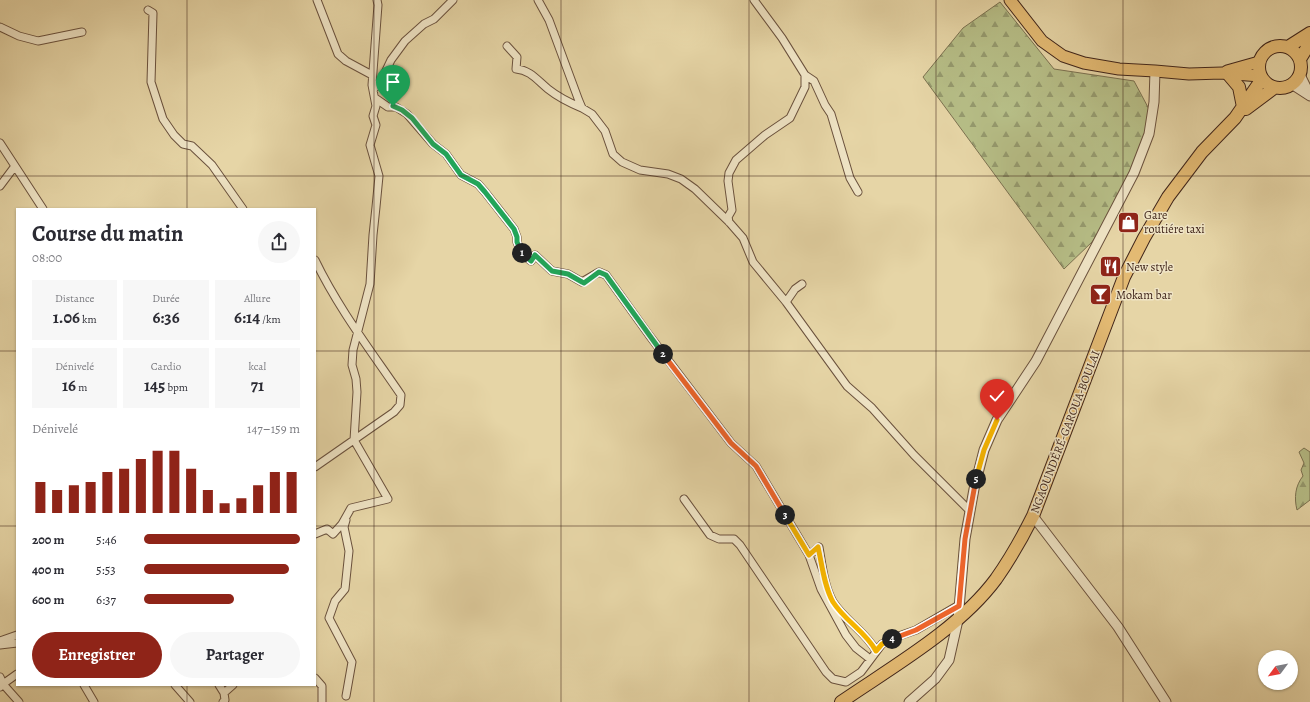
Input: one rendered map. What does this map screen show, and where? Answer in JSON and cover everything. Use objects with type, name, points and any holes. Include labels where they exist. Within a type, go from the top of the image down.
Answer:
[{"type":"highway","points":[[1288,48],[1310,33]]},
{"type":"highway","points":[[1300,59],[1310,43]]},
{"type":"highway","points":[[1274,46],[1288,48],[1295,52],[1300,59],[1301,67],[1296,80],[1280,89],[1274,88],[1261,77],[1259,62],[1262,55],[1274,46]]},
{"type":"highway","points":[[1225,73],[1237,83],[1241,92],[1242,107]]},
{"type":"highway","name":"NGAOUNDÉRÉ-GAROUA-BOULAI","points":[[1235,118],[1261,77]]},
{"type":"highway","name":"NGAOUNDÉRÉ-GAROUA-BOULAI","points":[[841,702],[958,620],[996,580],[1016,549],[1033,516],[1124,277],[1144,238],[1168,197],[1202,152],[1235,118],[1274,88]]},
{"type":"main road","points":[[1010,0],[1042,41],[1064,56],[1084,63],[1190,74],[1225,73],[1261,77]]},
{"type":"main road","points":[[1225,73],[1259,62]]},
{"type":"street","points":[[317,0],[338,54],[346,61],[372,75]]},
{"type":"street","points":[[316,534],[327,529],[333,534],[351,508],[388,499],[354,440],[356,379],[352,365],[370,284],[379,176],[370,145],[376,125],[373,116],[376,106],[372,75],[378,5],[377,0]]},
{"type":"street","points":[[373,90],[382,79],[391,60],[405,41],[424,24],[434,19],[453,0]]},
{"type":"street","points":[[538,0],[549,20],[569,78],[575,88],[582,108]]},
{"type":"street","points":[[754,0],[782,38],[805,75],[814,81],[825,105],[831,114],[850,178],[858,192]]},
{"type":"street","points":[[148,10],[153,13],[151,82],[163,119],[183,144],[192,146],[212,165],[242,208]]},
{"type":"street","points":[[0,27],[19,36],[38,41],[82,32]]},
{"type":"street","points":[[507,46],[517,57],[516,68],[524,70],[548,89],[592,114],[605,131],[612,154],[622,162],[640,170],[668,174],[681,179],[695,189],[729,222],[743,238],[753,262],[786,302],[829,364],[847,386],[872,408],[914,455],[970,511]]},
{"type":"street","points":[[909,702],[935,679],[949,660],[958,620],[965,539],[984,450],[997,420],[1036,361],[1134,172],[1149,134],[1154,102],[1155,71]]},
{"type":"street","points":[[729,222],[728,217],[732,210],[727,184],[729,173],[740,156],[790,118],[805,87],[805,75]]},
{"type":"street","points":[[1296,80],[1310,95]]},
{"type":"street","points":[[375,98],[388,107],[396,107],[407,114],[433,144],[446,154],[461,175],[478,184],[514,229],[519,248],[528,260],[531,261],[535,255],[552,271],[568,274],[584,283],[599,272],[606,275],[649,335],[731,443],[756,466],[809,555],[821,589],[846,635],[856,648],[870,659]]},
{"type":"street","points":[[0,143],[42,208]]},
{"type":"street","points":[[0,186],[15,166]]},
{"type":"street","points":[[316,262],[324,279],[358,333],[401,395],[400,405],[394,412],[316,466]]},
{"type":"street","points":[[786,302],[795,289],[802,284]]},
{"type":"street","points":[[684,499],[710,535],[719,539],[734,539],[740,545],[826,672],[833,679],[846,682],[861,672],[882,644],[916,630],[959,606]]},
{"type":"street","points":[[346,696],[352,662],[329,618],[335,601],[345,589],[349,551],[344,527],[349,512]]},
{"type":"street","points":[[1033,516],[1098,599],[1118,627],[1166,702]]},
{"type":"street","points":[[809,555],[818,547],[833,601],[855,628],[870,640],[876,651]]},
{"type":"street","points":[[0,641],[16,635]]},
{"type":"street","points":[[0,645],[16,643]]},
{"type":"street","points":[[2,686],[16,675]]},
{"type":"street","points":[[0,677],[2,686],[19,702]]},
{"type":"street","points":[[316,679],[322,686],[322,702]]},
{"type":"street","points":[[85,686],[94,702]]},
{"type":"street","points":[[176,686],[190,702]]},
{"type":"street","points":[[220,686],[224,692],[225,700],[223,702]]},
{"type":"street","points":[[224,692],[232,686]]},
{"type":"green space","points":[[1000,2],[1054,69],[1134,81],[1150,111],[1143,149],[1129,187],[1092,242],[1064,269],[923,77],[963,28]]},
{"type":"green space","points":[[1304,448],[1310,452],[1310,500],[1297,510],[1296,492],[1298,484],[1303,476],[1301,470],[1304,463],[1299,452]]},
{"type":"place","name":"Gare routiére taxi","points":[[1128,222]]},
{"type":"place","name":"New style","points":[[1110,267]]},
{"type":"place","name":"Mokam bar","points":[[1100,295]]},
{"type":"route","points":[[393,106],[402,110],[412,118],[433,144],[454,162],[461,175],[478,184],[514,229],[519,248],[528,260],[531,261],[535,255],[540,261],[544,262],[548,269],[560,274],[568,274],[573,279],[584,283],[587,279],[592,278],[599,272],[606,275],[649,335],[731,443],[747,456],[756,466],[809,555],[818,547],[833,601],[855,628],[870,640],[876,651],[882,644],[916,630],[959,606],[965,539],[974,489],[984,450],[997,420]]}]
